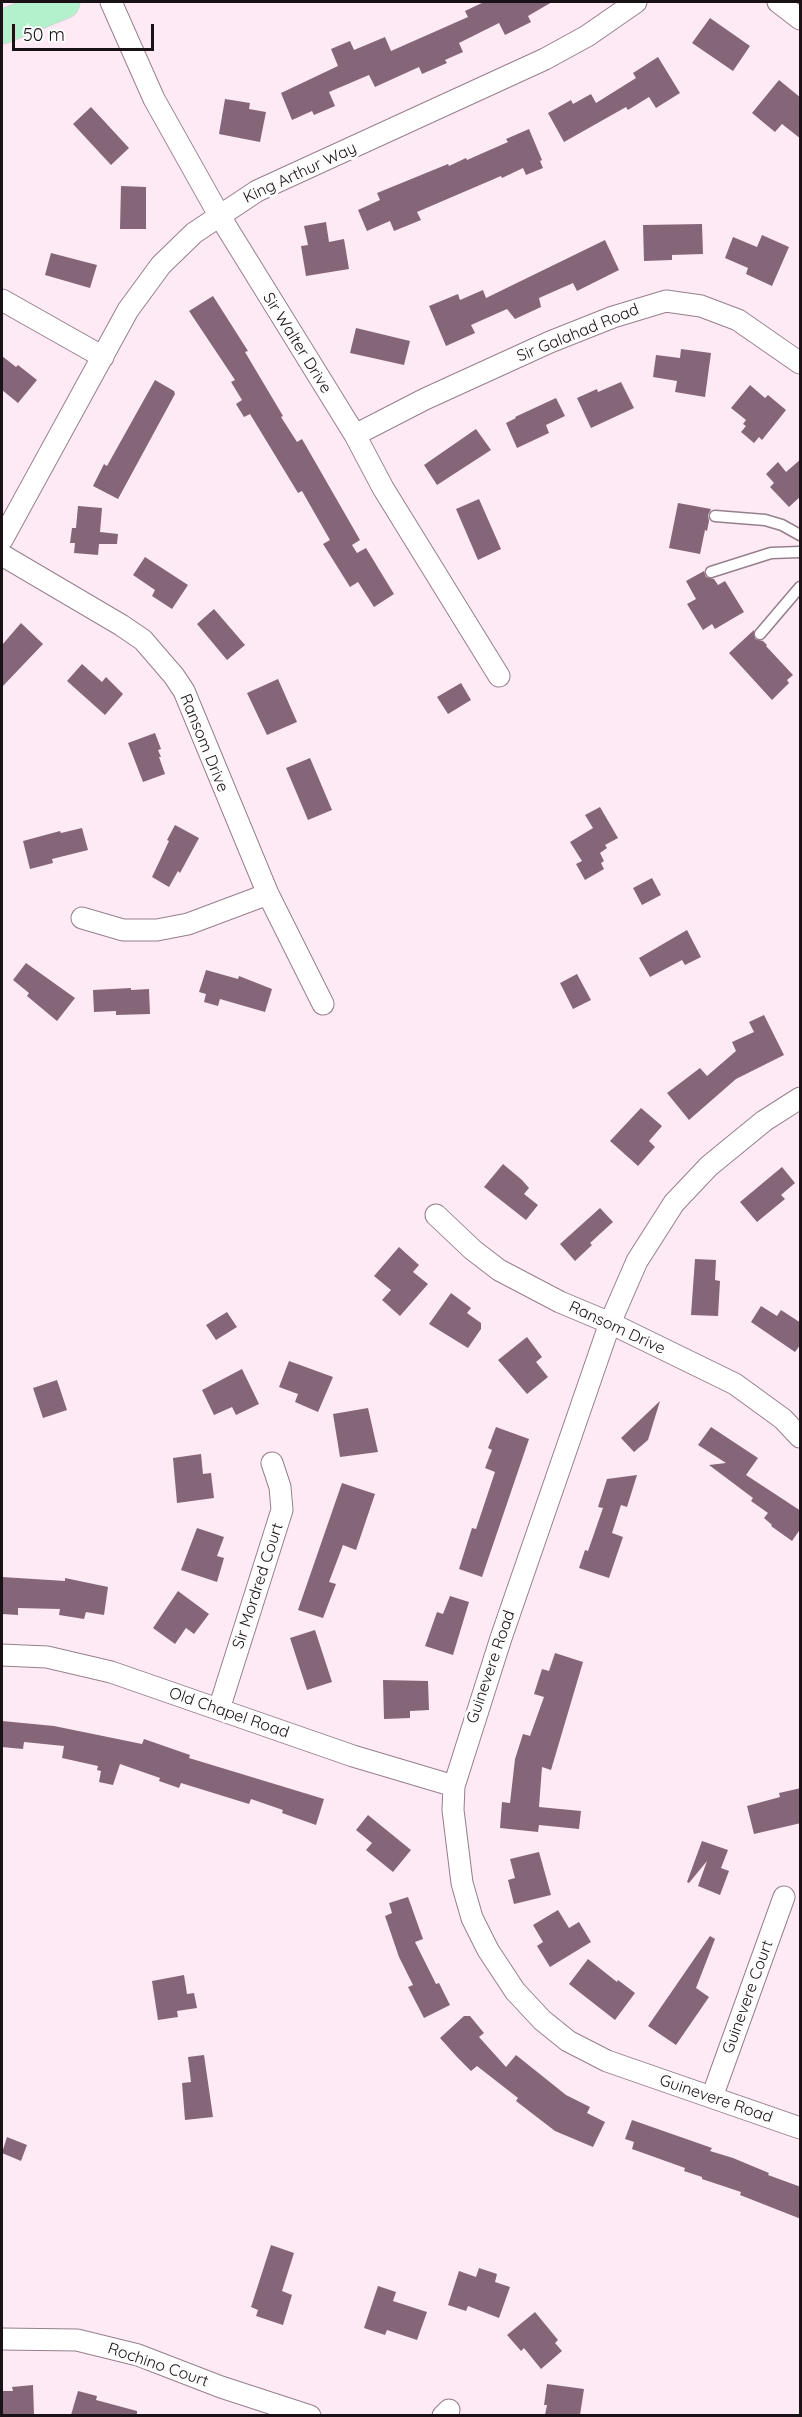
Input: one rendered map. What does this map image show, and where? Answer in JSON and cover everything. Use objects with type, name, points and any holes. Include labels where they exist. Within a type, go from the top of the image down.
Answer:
[{"type":"main road","points":[[2,27],[63,2]]},
{"type":"street","name":"Sir Walter Drive","points":[[111,2],[154,99],[219,215],[355,435],[383,488],[499,676]]},
{"type":"street","name":"King Arthur Way","points":[[2,540],[128,310],[161,266],[194,233],[257,191],[289,175],[545,59],[587,36],[636,2]]},
{"type":"street","points":[[778,2],[801,19]]},
{"type":"street","points":[[2,300],[102,357]]},
{"type":"street","name":"Sir Galahad Road","points":[[355,435],[425,399],[550,342],[613,317],[666,301],[701,306],[738,320],[801,363]]},
{"type":"street","name":"Ransom Drive","points":[[2,555],[121,625],[143,640],[166,665],[184,691],[268,894],[323,1004]]},
{"type":"street","points":[[82,918],[123,930],[157,930],[188,924],[268,894]]},
{"type":"street","name":"Guinevere Road","points":[[801,1098],[764,1121],[709,1166],[674,1203],[637,1261],[610,1323],[501,1638],[454,1786],[454,1831],[466,1901],[472,1918],[488,1950],[515,1991],[542,2020],[578,2046],[608,2061],[801,2128]]},
{"type":"street","name":"Ransom Drive","points":[[436,1215],[473,1250],[499,1270],[560,1302],[610,1323],[735,1384],[783,1419],[801,1437]]},
{"type":"street","name":"Sir Mordred Court","points":[[219,1709],[279,1526],[283,1503],[272,1463]]},
{"type":"street","name":"Old Chapel Road","points":[[2,1655],[58,1659],[111,1672],[353,1756],[454,1786]]},
{"type":"street","name":"Guinevere Court","points":[[712,2097],[784,1897]]},
{"type":"street","name":"Rochino Court","points":[[2,2339],[77,2340],[117,2350],[310,2415]]},
{"type":"lane","points":[[715,516],[765,520],[782,525],[801,535]]},
{"type":"lane","points":[[711,572],[771,553],[801,552]]},
{"type":"lane","points":[[760,634],[801,587]]},
{"type":"building","points":[[484,2],[552,2],[528,16],[531,22],[505,35],[499,23],[459,43],[463,52],[445,60],[447,63],[422,74],[419,67],[375,87],[369,75],[329,92],[335,106],[314,115],[312,111],[292,120],[281,93],[338,66],[331,49],[350,41],[354,50],[385,37],[391,51],[468,17],[465,11]]},
{"type":"building","points":[[710,18],[750,46],[733,71],[692,43]]},
{"type":"building","points":[[658,57],[680,93],[656,108],[649,97],[628,110],[626,107],[564,142],[548,113],[571,100],[573,104],[591,94],[596,103],[636,78],[633,73]]},
{"type":"building","points":[[779,80],[801,98],[801,139],[782,124],[775,132],[752,113]]},
{"type":"building","points":[[225,99],[250,103],[249,109],[266,112],[260,142],[219,134]]},
{"type":"building","points":[[91,107],[129,148],[111,165],[73,124]]},
{"type":"building","points":[[529,129],[543,168],[526,175],[523,168],[502,178],[501,176],[417,212],[421,220],[394,231],[390,221],[367,231],[358,210],[380,200],[377,193],[448,164],[449,166],[466,158],[467,160],[508,142],[506,139]]},
{"type":"building","points":[[121,186],[146,187],[146,229],[120,229]]},
{"type":"building","points":[[326,222],[329,242],[344,239],[349,269],[306,276],[301,246],[308,245],[304,226]]},
{"type":"building","points":[[702,224],[703,254],[672,255],[672,260],[644,261],[643,225]]},
{"type":"building","points":[[762,235],[789,247],[772,286],[746,274],[748,268],[725,258],[733,237],[757,247]]},
{"type":"building","points":[[605,240],[619,270],[577,291],[573,283],[539,298],[541,307],[515,319],[507,309],[471,325],[475,333],[446,346],[429,306],[458,294],[460,300],[483,290],[486,298]]},
{"type":"building","points":[[51,253],[97,265],[90,288],[45,275]]},
{"type":"building","points":[[213,296],[248,351],[245,352],[283,416],[281,417],[297,442],[302,439],[360,540],[352,545],[357,553],[366,548],[394,594],[374,607],[358,582],[350,587],[323,544],[330,540],[302,491],[298,493],[250,414],[244,417],[236,404],[242,400],[231,382],[235,380],[189,311]]},
{"type":"building","points":[[356,328],[410,341],[404,365],[350,353]]},
{"type":"building","points":[[681,349],[711,353],[705,397],[675,392],[677,381],[653,377],[656,355],[680,358]]},
{"type":"building","points":[[2,356],[37,380],[18,403],[2,390]]},
{"type":"building","points":[[155,380],[174,391],[175,394],[118,499],[93,486],[104,464],[107,466]]},
{"type":"building","points":[[621,382],[634,408],[591,428],[577,398]]},
{"type":"building","points":[[750,385],[765,398],[768,395],[786,410],[762,440],[759,437],[754,443],[741,432],[746,426],[743,424],[746,420],[731,408]]},
{"type":"building","points":[[556,398],[565,416],[546,425],[549,433],[517,448],[506,423]]},
{"type":"building","points":[[476,429],[491,450],[437,485],[424,465]]},
{"type":"building","points":[[801,459],[801,496],[789,507],[770,487],[774,483],[766,474],[778,462],[786,472]]},
{"type":"building","points":[[479,499],[501,549],[478,560],[456,509]]},
{"type":"building","points":[[678,503],[711,509],[700,554],[669,548]]},
{"type":"building","points":[[78,506],[102,508],[100,532],[118,534],[117,544],[99,544],[98,555],[74,553],[75,543],[70,543],[72,528],[76,528]]},
{"type":"building","points":[[145,557],[188,585],[172,609],[152,596],[155,590],[133,575]]},
{"type":"building","points":[[704,571],[706,577],[714,579],[718,585],[725,581],[744,612],[715,629],[712,624],[703,630],[687,604],[696,599],[686,581]]},
{"type":"building","points":[[214,609],[245,645],[227,660],[197,624]]},
{"type":"building","points":[[21,623],[43,644],[2,687],[2,645]]},
{"type":"building","points":[[754,630],[755,639],[763,641],[793,675],[787,680],[789,683],[772,700],[729,653]]},
{"type":"building","points":[[82,664],[102,682],[106,677],[123,694],[105,715],[67,681]]},
{"type":"building","points":[[278,679],[297,722],[267,735],[247,693]]},
{"type":"building","points":[[461,683],[471,700],[448,714],[437,697]]},
{"type":"building","points":[[155,733],[161,749],[158,750],[161,757],[159,757],[165,774],[143,782],[128,743]]},
{"type":"building","points":[[310,758],[332,810],[308,820],[286,768]]},
{"type":"building","points":[[600,807],[618,838],[605,845],[607,848],[600,853],[604,861],[601,863],[604,869],[585,880],[576,864],[582,861],[570,842],[593,828],[585,815]]},
{"type":"building","points":[[175,825],[199,838],[180,873],[178,871],[169,887],[152,877]]},
{"type":"building","points":[[82,828],[88,850],[52,859],[53,863],[30,869],[23,841],[60,831],[61,833]]},
{"type":"building","points":[[652,878],[661,895],[642,905],[633,888]]},
{"type":"building","points":[[687,930],[701,957],[685,965],[682,960],[650,977],[639,958]]},
{"type":"building","points":[[26,963],[75,998],[57,1021],[27,996],[29,993],[13,980]]},
{"type":"building","points":[[206,970],[238,979],[239,976],[272,989],[265,1012],[220,999],[218,1006],[204,1002],[206,994],[199,992]]},
{"type":"building","points":[[577,974],[591,1000],[573,1009],[560,983]]},
{"type":"building","points":[[131,988],[131,990],[149,989],[150,1014],[116,1015],[116,1011],[94,1012],[93,990]]},
{"type":"building","points":[[764,1015],[784,1055],[736,1079],[689,1120],[667,1093],[700,1068],[707,1076],[736,1051],[732,1042],[754,1032],[749,1022]]},
{"type":"building","points":[[641,1108],[662,1126],[649,1141],[655,1147],[638,1166],[610,1141]]},
{"type":"building","points":[[503,1164],[529,1188],[524,1194],[538,1205],[526,1220],[484,1187]]},
{"type":"building","points":[[782,1167],[795,1183],[781,1195],[785,1199],[757,1222],[740,1202]]},
{"type":"building","points":[[600,1208],[613,1222],[590,1243],[592,1245],[575,1261],[560,1244]]},
{"type":"building","points":[[399,1247],[419,1265],[413,1272],[428,1284],[400,1316],[382,1300],[391,1290],[374,1276]]},
{"type":"building","points":[[695,1259],[716,1260],[715,1280],[720,1281],[718,1316],[691,1315]]},
{"type":"building","points":[[451,1293],[471,1308],[467,1313],[481,1323],[481,1329],[468,1348],[429,1324]]},
{"type":"building","points":[[761,1306],[777,1316],[781,1310],[801,1323],[801,1344],[795,1352],[751,1322]]},
{"type":"building","points":[[227,1312],[237,1327],[216,1340],[206,1325]]},
{"type":"building","points":[[527,1337],[542,1357],[536,1362],[548,1377],[527,1394],[498,1360]]},
{"type":"building","points":[[289,1361],[333,1377],[318,1412],[295,1402],[298,1394],[279,1387]]},
{"type":"building","points":[[242,1369],[259,1404],[236,1415],[232,1407],[214,1415],[202,1390]]},
{"type":"building","points":[[57,1380],[67,1410],[43,1418],[33,1388]]},
{"type":"building","points":[[660,1401],[648,1440],[634,1452],[621,1438]]},
{"type":"building","points":[[368,1408],[378,1452],[340,1457],[333,1414]]},
{"type":"building","points":[[496,1427],[529,1439],[482,1577],[459,1569],[472,1528],[476,1529],[495,1472],[485,1468],[492,1450],[488,1448]]},
{"type":"building","points":[[711,1427],[758,1458],[746,1475],[801,1511],[801,1528],[792,1541],[771,1526],[764,1518],[768,1513],[751,1501],[753,1498],[709,1465],[726,1463],[698,1445]]},
{"type":"building","points":[[201,1454],[203,1474],[211,1473],[214,1498],[177,1503],[173,1458]]},
{"type":"building","points":[[637,1475],[627,1507],[621,1505],[612,1533],[623,1537],[609,1578],[579,1568],[585,1550],[588,1551],[603,1508],[598,1507],[607,1479]]},
{"type":"building","points":[[342,1483],[375,1494],[356,1550],[343,1545],[329,1582],[336,1584],[323,1618],[298,1610]]},
{"type":"building","points":[[197,1528],[224,1537],[217,1556],[224,1558],[217,1582],[181,1570]]},
{"type":"building","points":[[2,1577],[65,1581],[65,1578],[108,1587],[104,1615],[86,1612],[84,1619],[59,1615],[60,1609],[18,1608],[18,1615],[2,1614]]},
{"type":"building","points":[[178,1591],[209,1614],[194,1634],[186,1628],[175,1644],[153,1628]]},
{"type":"building","points":[[450,1596],[469,1602],[453,1655],[425,1646],[437,1612],[443,1614]]},
{"type":"building","points":[[315,1630],[332,1682],[307,1690],[290,1638]]},
{"type":"building","points":[[555,1653],[583,1662],[551,1770],[542,1767],[539,1807],[581,1811],[579,1829],[539,1825],[538,1832],[500,1828],[502,1802],[510,1803],[515,1759],[523,1734],[530,1736],[544,1697],[534,1694],[542,1669],[549,1671]]},
{"type":"building","points":[[383,1680],[428,1681],[429,1710],[410,1711],[410,1718],[384,1719]]},
{"type":"building","points":[[2,1721],[54,1726],[142,1744],[144,1739],[190,1755],[189,1758],[324,1799],[316,1825],[251,1799],[249,1804],[181,1783],[179,1788],[159,1781],[160,1778],[120,1764],[113,1785],[99,1782],[101,1771],[97,1770],[98,1766],[62,1758],[64,1746],[24,1742],[23,1749],[2,1747]]},
{"type":"building","points":[[801,1788],[801,1823],[754,1834],[747,1806],[780,1797],[779,1793]]},
{"type":"building","points":[[368,1815],[411,1850],[393,1872],[366,1850],[372,1843],[356,1830]]},
{"type":"building","points":[[702,1841],[728,1850],[721,1868],[729,1871],[720,1895],[698,1886],[707,1861],[689,1883],[687,1882]]},
{"type":"building","points":[[539,1852],[551,1895],[514,1904],[508,1880],[515,1878],[510,1859]]},
{"type":"building","points":[[408,1897],[423,1939],[415,1942],[436,1984],[439,1983],[450,2005],[424,2018],[408,1987],[413,1985],[399,1957],[385,1916],[392,1913],[389,1903]]},
{"type":"building","points":[[558,1910],[569,1928],[579,1922],[591,1942],[550,1967],[537,1946],[543,1942],[533,1925]]},
{"type":"building","points":[[710,1936],[715,1939],[696,1988],[709,1997],[676,2045],[648,2026]]},
{"type":"building","points":[[588,1959],[635,1993],[615,2020],[569,1984]]},
{"type":"building","points":[[184,1975],[187,1994],[194,1993],[197,2008],[177,2011],[178,2017],[158,2020],[152,1981]]},
{"type":"building","points":[[464,2016],[470,2016],[484,2033],[479,2037],[506,2067],[516,2055],[566,2095],[590,2107],[587,2113],[605,2122],[593,2147],[555,2131],[516,2101],[518,2098],[477,2066],[471,2071],[457,2057],[440,2038]]},
{"type":"building","points":[[204,2055],[213,2117],[185,2120],[182,2083],[191,2082],[188,2057]]},
{"type":"building","points":[[632,2120],[712,2148],[710,2151],[733,2158],[769,2173],[768,2175],[801,2187],[801,2219],[740,2195],[741,2192],[702,2179],[702,2177],[684,2171],[685,2168],[632,2149],[634,2142],[625,2139]]},
{"type":"building","points":[[7,2137],[27,2145],[21,2161],[2,2153]]},
{"type":"building","points":[[271,2245],[294,2253],[282,2291],[292,2295],[283,2325],[256,2316],[258,2310],[251,2307]]},
{"type":"building","points":[[479,2268],[497,2274],[495,2282],[510,2287],[499,2318],[468,2306],[466,2311],[448,2305],[459,2271],[476,2277]]},
{"type":"building","points":[[378,2286],[396,2292],[393,2301],[427,2312],[417,2340],[387,2330],[385,2335],[364,2328]]},
{"type":"building","points":[[535,2312],[558,2340],[555,2343],[562,2351],[541,2369],[524,2348],[521,2351],[507,2335]]},
{"type":"building","points":[[547,2384],[584,2389],[580,2415],[545,2415]]},
{"type":"building","points":[[33,2385],[34,2415],[2,2415],[2,2391],[13,2391],[12,2387]]},
{"type":"building","points":[[78,2391],[97,2396],[96,2400],[137,2411],[137,2415],[71,2415]]}]
